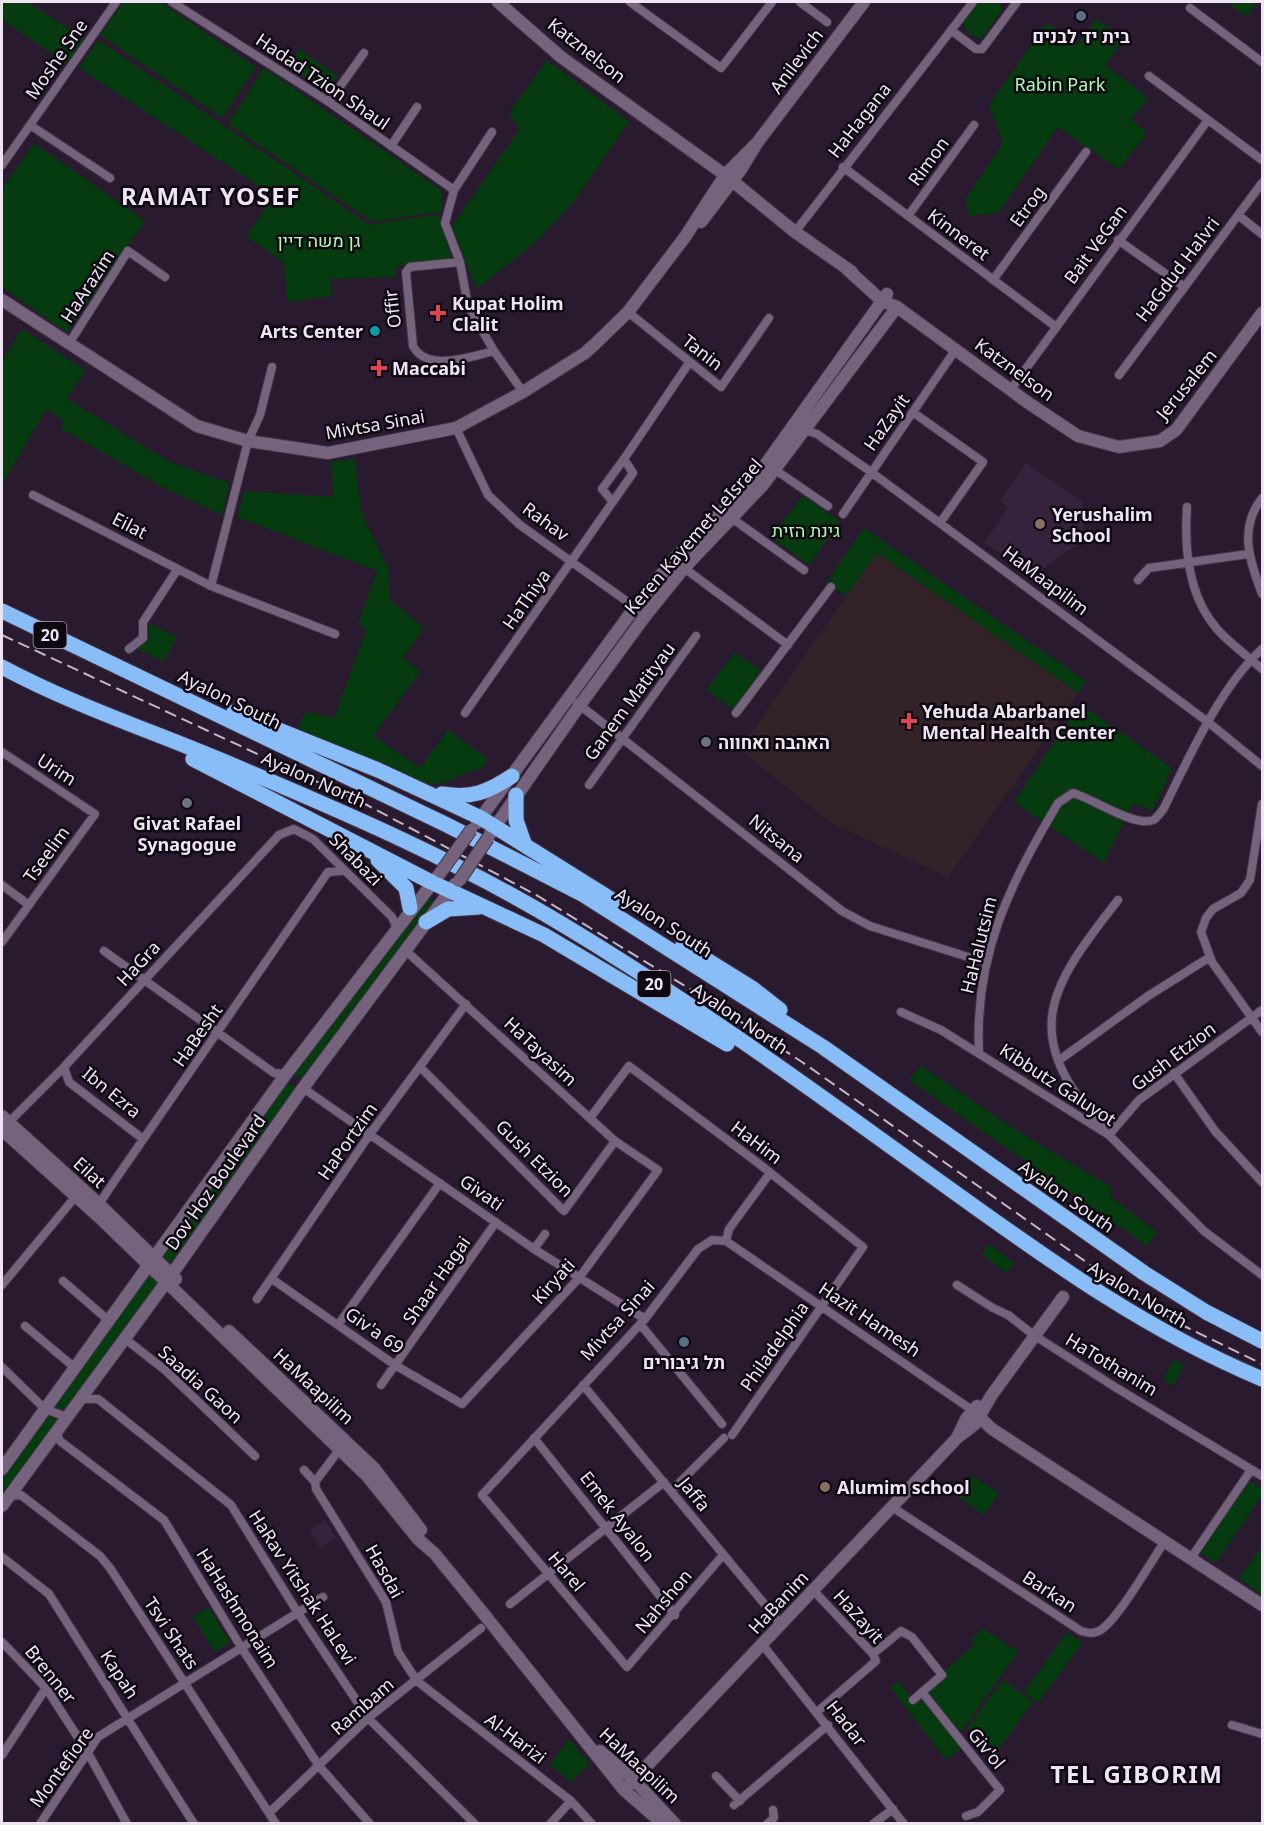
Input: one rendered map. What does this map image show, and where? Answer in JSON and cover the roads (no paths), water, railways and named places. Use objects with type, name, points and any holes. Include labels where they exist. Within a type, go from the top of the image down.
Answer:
[{"type":"highway","name":"Ayalon South","points":[[2,611],[548,875],[617,914],[823,1047],[1126,1262],[1206,1312],[1263,1341]]},
{"type":"highway","points":[[99,658],[425,791],[476,824],[524,843],[752,988],[823,1047]]},
{"type":"highway","name":"Ayalon North","points":[[2,667],[77,704],[246,770],[379,830],[508,894],[630,968],[833,1105],[1079,1282],[1178,1341],[1263,1379]]},
{"type":"highway","points":[[77,704],[242,782],[363,846],[454,886],[488,908],[544,935],[674,1014],[833,1105]]},
{"type":"highway","points":[[425,791],[473,796],[496,787],[512,776]]},
{"type":"highway","points":[[516,795],[516,820],[524,843]]},
{"type":"highway","points":[[363,846],[400,880],[410,898],[401,917]]},
{"type":"highway","points":[[426,922],[448,909],[488,908]]},
{"type":"street","name":"Moshe Sne","points":[[2,165],[116,2]]},
{"type":"street","name":"Hadad Tzion Shaul","points":[[172,2],[329,102],[454,190]]},
{"type":"street","name":"Katznelson","points":[[498,2],[561,57],[655,125],[795,232],[1011,389],[1078,436],[1119,447]]},
{"type":"street","points":[[630,2],[721,68],[772,2]]},
{"type":"street","points":[[800,2],[827,22]]},
{"type":"street","name":"Anilevich","points":[[726,181],[864,2]]},
{"type":"street","name":"HaHagana","points":[[795,232],[843,166],[973,2]]},
{"type":"street","points":[[951,30],[976,49],[982,48],[1017,2]]},
{"type":"street","points":[[1190,8],[1263,62]]},
{"type":"street","points":[[329,102],[364,52]]},
{"type":"street","points":[[1149,76],[1263,160]]},
{"type":"street","points":[[391,146],[417,107]]},
{"type":"street","name":"Bait VeGan","points":[[1011,389],[1208,120]]},
{"type":"street","points":[[30,125],[110,178]]},
{"type":"street","name":"Rimon","points":[[908,216],[974,125]]},
{"type":"street","points":[[492,132],[454,190],[445,223],[460,262],[468,306],[494,351],[523,392]]},
{"type":"street","name":"Etrog","points":[[993,280],[1086,152]]},
{"type":"street","name":"Kinneret","points":[[843,166],[1055,327]]},
{"type":"street","name":"Mivtsa Sinai","points":[[2,300],[68,345],[197,426],[248,441],[328,453],[456,428],[523,392],[585,353],[628,312],[726,181]]},
{"type":"street","name":"HaGdud HaIvri","points":[[1119,375],[1183,286],[1263,183]]},
{"type":"street","points":[[1238,215],[1263,234]]},
{"type":"street","points":[[1118,240],[1183,286]]},
{"type":"street","name":"HaArazim","points":[[68,345],[128,252],[165,277]]},
{"type":"street","name":"Offir","points":[[460,262],[410,267],[405,278],[413,346],[424,357],[450,362],[494,351]]},
{"type":"street","name":"Katznelson","points":[[847,269],[864,285],[885,298]]},
{"type":"street","points":[[864,285],[870,304],[869,320]]},
{"type":"street","name":"Keren Kayemet LeIsrael","points":[[454,886],[492,832],[635,607],[673,560],[755,479],[885,298]]},
{"type":"street","name":"Keren Kayemet LeIsrael","points":[[436,877],[512,776],[684,568],[733,519],[774,470],[897,307]]},
{"type":"street","name":"Tanin","points":[[628,312],[689,363],[722,387],[769,318]]},
{"type":"street","name":"Jerusalem","points":[[1119,447],[1160,441],[1176,430],[1263,313]]},
{"type":"street","name":"HaZayit","points":[[843,514],[956,349]]},
{"type":"street","points":[[612,502],[602,489],[689,363]]},
{"type":"street","points":[[212,586],[248,441],[260,415],[272,367]]},
{"type":"street","points":[[914,413],[984,462],[940,523]]},
{"type":"street","name":"Rahav","points":[[456,428],[488,495],[520,525],[646,615]]},
{"type":"street","name":"HaMaapilim","points":[[805,429],[817,434],[871,472],[1208,722],[1263,766]]},
{"type":"street","name":"HaThiya","points":[[465,713],[633,473],[624,459]]},
{"type":"street","points":[[774,470],[828,506]]},
{"type":"street","name":"Eilat","points":[[33,495],[177,570],[335,634]]},
{"type":"street","points":[[1263,498],[1253,510],[1247,531],[1248,554],[1263,594]]},
{"type":"street","points":[[1187,507],[1185,536],[1187,561],[1200,605],[1217,630],[1263,669]]},
{"type":"street","points":[[733,519],[804,570]]},
{"type":"street","points":[[1138,580],[1149,568],[1248,554]]},
{"type":"street","points":[[673,560],[788,645]]},
{"type":"street","points":[[129,649],[143,638],[145,631],[143,622],[177,570]]},
{"type":"street","points":[[736,713],[831,587]]},
{"type":"street","name":"Ganem Matityau","points":[[589,785],[696,636]]},
{"type":"street","points":[[1208,722],[1251,659],[1263,649]]},
{"type":"street","name":"Nitsana","points":[[574,701],[842,911],[870,926],[987,963]]},
{"type":"street","name":"HaHalutsim","points":[[979,1053],[977,1023],[987,963],[1007,896],[1058,803],[1073,793],[1085,796],[1134,820],[1145,822],[1154,819],[1164,808],[1208,722]]},
{"type":"street","name":"Urim","points":[[2,752],[95,814]]},
{"type":"street","points":[[1263,804],[1250,880],[1241,893],[1213,909],[1206,918],[1201,932],[1210,957],[1263,1032]]},
{"type":"street","name":"Tseelim","points":[[2,942],[95,814]]},
{"type":"street","name":"Shabazi","points":[[294,829],[313,839],[343,871],[401,917]]},
{"type":"street","name":"HaGra","points":[[3,1123],[64,1067],[279,835],[294,829]]},
{"type":"street","name":"HaBesht","points":[[99,1203],[219,1033],[328,872],[332,858]]},
{"type":"street","points":[[328,872],[343,871]]},
{"type":"street","name":"Dov Hoz Boulevard","points":[[2,1466],[45,1409],[279,1077],[401,917],[436,877]]},
{"type":"street","points":[[2,885],[29,905]]},
{"type":"street","name":"Dov Hoz Boulevard","points":[[5,1501],[169,1278],[303,1088],[454,886]]},
{"type":"street","points":[[1109,1135],[1076,1096],[1054,1051],[1052,1029],[1053,1007],[1070,963],[1118,900]]},
{"type":"street","name":"HaTayasim","points":[[405,950],[615,1141],[658,1170]]},
{"type":"street","points":[[104,951],[289,1084],[303,1088]]},
{"type":"street","points":[[1058,1061],[1133,1007],[1210,957]]},
{"type":"street","name":"HaPortzim","points":[[257,1299],[370,1134],[421,1068],[466,1004]]},
{"type":"street","name":"Gush Etzion","points":[[1109,1135],[1139,1100],[1263,1010]]},
{"type":"street","name":"Kibbutz Galuyot","points":[[902,1012],[940,1030],[979,1053],[1109,1135],[1204,1231],[1263,1275]]},
{"type":"street","name":"HaHim","points":[[590,1118],[629,1066],[863,1246]]},
{"type":"street","name":"Ibn Ezra","points":[[64,1067],[69,1082],[143,1138]]},
{"type":"street","name":"Gush Etzion","points":[[421,1068],[564,1211],[615,1141]]},
{"type":"street","points":[[1174,1073],[1215,1131],[1263,1182]]},
{"type":"street","points":[[279,1077],[301,1078],[314,1075]]},
{"type":"street","name":"Givati","points":[[303,1088],[642,1322],[722,1424]]},
{"type":"street","name":"Eilat","points":[[3,1123],[99,1203],[151,1260]]},
{"type":"street","name":"Eilat","points":[[3,1123],[76,1197],[151,1260]]},
{"type":"street","name":"Kiryati","points":[[462,1404],[579,1278],[658,1170]]},
{"type":"street","points":[[726,1241],[729,1228],[770,1173]]},
{"type":"street","points":[[2,1285],[76,1197],[75,1182]]},
{"type":"street","points":[[338,1325],[440,1183]]},
{"type":"street","points":[[99,1203],[100,1218]]},
{"type":"street","name":"Shaar Hagai","points":[[381,1385],[496,1222]]},
{"type":"street","points":[[534,1249],[545,1234]]},
{"type":"street","name":"Mivtsa Sinai","points":[[482,1495],[642,1322],[698,1249],[712,1240],[726,1241]]},
{"type":"street","name":"Hazit Hamesh","points":[[726,1241],[973,1417],[1263,1605]]},
{"type":"street","name":"Philadelphia","points":[[671,1491],[728,1437],[863,1246]]},
{"type":"street","name":"HaMaapilim","points":[[151,1260],[343,1444],[418,1539],[435,1554],[624,1790],[663,1824]]},
{"type":"street","name":"HaMaapilim","points":[[169,1278],[185,1299],[343,1444]]},
{"type":"street","name":"Giv'a 69","points":[[272,1279],[395,1365],[462,1404]]},
{"type":"street","points":[[63,1281],[108,1320]]},
{"type":"street","name":"HaTothanim","points":[[957,1286],[1008,1315],[1035,1336],[1263,1476]]},
{"type":"street","points":[[154,1297],[167,1292],[185,1299]]},
{"type":"street","name":"HaBanim","points":[[624,1790],[957,1438],[991,1396],[1063,1297]]},
{"type":"street","points":[[25,1326],[74,1367]]},
{"type":"street","name":"Saadia Gaon","points":[[124,1338],[165,1370],[255,1456]]},
{"type":"street","points":[[2,1367],[45,1409],[67,1417]]},
{"type":"street","name":"Jaffa","points":[[583,1385],[781,1624]]},
{"type":"street","name":"HaRav Yitshak HaLevi","points":[[80,1399],[98,1399],[231,1505],[298,1613],[368,1718],[475,1824]]},
{"type":"street","name":"HaHashmonaim","points":[[56,1432],[60,1441],[164,1520],[241,1647],[320,1766],[370,1824]]},
{"type":"street","name":"Emek Ayalon","points":[[534,1437],[675,1615]]},
{"type":"street","points":[[315,1482],[343,1444]]},
{"type":"street","name":"Hasdai","points":[[304,1470],[315,1482],[316,1489],[386,1602],[398,1652],[417,1681]]},
{"type":"street","points":[[1191,1558],[1251,1470]]},
{"type":"street","points":[[510,1604],[664,1482]]},
{"type":"street","name":"Tsvi Shats","points":[[5,1501],[21,1495],[100,1556],[185,1682],[276,1824]]},
{"type":"street","name":"Harel","points":[[482,1495],[627,1667]]},
{"type":"street","name":"Barkan","points":[[892,1507],[1081,1631],[1090,1634],[1101,1630],[1113,1618],[1165,1541]]},
{"type":"street","name":"Nahshon","points":[[627,1667],[675,1615],[723,1555]]},
{"type":"street","name":"Kapah","points":[[2,1557],[49,1594],[194,1824]]},
{"type":"street","name":"HaZayit","points":[[813,1590],[874,1658],[818,1712]]},
{"type":"street","name":"Montefiore","points":[[40,1824],[98,1737],[323,1597]]},
{"type":"street","name":"Rambam","points":[[269,1813],[368,1718],[481,1628]]},
{"type":"street","points":[[874,1658],[886,1643],[901,1631],[912,1637],[942,1675],[913,1700]]},
{"type":"street","name":"Brenner","points":[[2,1642],[46,1688],[88,1753],[127,1824]]},
{"type":"street","name":"Hadar","points":[[762,1644],[818,1712],[904,1824]]},
{"type":"street","name":"Al-Harizi","points":[[417,1681],[571,1801],[592,1824]]},
{"type":"street","points":[[2,1755],[46,1688]]},
{"type":"street","name":"Giv'ol","points":[[922,1692],[1000,1790],[978,1812],[966,1816]]},
{"type":"street","points":[[716,1776],[737,1803],[828,1725]]},
{"type":"street","points":[[1232,1725],[1263,1734]]},
{"type":"street","name":"HaMaapilim","points":[[579,1733],[634,1780],[675,1824]]},
{"type":"street","points":[[550,1824],[571,1801]]},
{"type":"street","points":[[873,1824],[892,1809]]},
{"type":"street","points":[[767,1824],[774,1818],[773,1810]]},
{"type":"railway","points":[[2,635],[367,805],[538,896],[703,997],[802,1062],[1143,1302],[1184,1326],[1262,1364]]},
{"type":"place","name":"בית יד לבנים","points":[[1081,16]]},
{"type":"place","name":"Kupat Holim Clalit","points":[[438,313]]},
{"type":"place","name":"Arts Center","points":[[375,331]]},
{"type":"place","name":"Maccabi","points":[[379,368]]},
{"type":"place","name":"Yerushalim School","points":[[1040,524]]},
{"type":"place","name":"Yehuda Abarbanel Mental Health Center","points":[[909,721]]},
{"type":"place","name":"האהבה ואחווה","points":[[706,742]]},
{"type":"place","name":"Givat Rafael Synagogue","points":[[187,803]]},
{"type":"place","name":"תל גיבורים","points":[[684,1342]]},
{"type":"place","name":"Alumim school","points":[[825,1487]]},
{"type":"district","name":"RAMAT YOSEF","points":[[211,195]]},
{"type":"district","name":"TEL GIBORIM","points":[[1137,1773]]},
{"type":"park label","name":"Rabin Park","points":[[1060,84]]},
{"type":"park label","name":"גן משה דיין","points":[[319,240]]},
{"type":"park label","name":"גינת הזית","points":[[806,530]]}]
